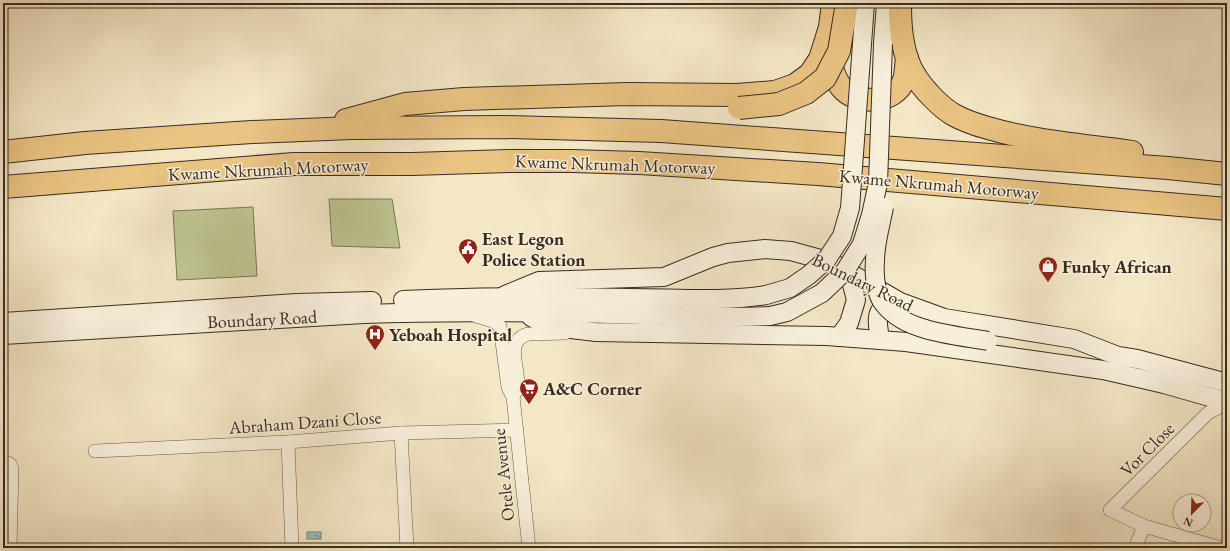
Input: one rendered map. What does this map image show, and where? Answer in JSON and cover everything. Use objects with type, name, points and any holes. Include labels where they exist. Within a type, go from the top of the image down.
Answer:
[{"type":"highway","points":[[833,3],[829,53],[832,71],[842,88],[851,96],[864,100],[879,99],[889,96],[898,90],[904,80],[907,58]]},
{"type":"highway","points":[[521,97],[637,106],[739,108],[779,104],[806,93],[825,78],[839,51],[847,3]]},
{"type":"highway","points":[[895,4],[907,58],[914,74],[930,95],[955,116],[1001,132],[1040,141],[1182,158],[1227,161]]},
{"type":"highway","points":[[306,130],[405,104],[464,99],[627,94],[737,95],[775,92],[795,85],[810,74],[820,59],[830,27]]},
{"type":"highway","name":"Kwame Nkrumah Motorway","points":[[3,152],[84,142],[142,138],[352,128],[504,127],[661,131],[1168,168],[1227,174]]},
{"type":"highway","name":"Kwame Nkrumah Motorway","points":[[3,187],[294,164],[412,164],[571,161],[654,164],[818,174],[1227,209]]},
{"type":"main road","name":"Boundary Road","points":[[3,322],[297,303],[498,298],[740,299],[766,295],[790,288],[809,275],[827,259],[842,236],[850,208],[865,3]]},
{"type":"main road","points":[[895,4],[878,184],[886,195],[875,260],[876,283],[881,299],[896,316],[911,325],[941,333],[1075,354],[1118,356]]},
{"type":"main road","name":"Boundary Road","points":[[3,335],[364,314],[460,311],[744,317],[770,316],[787,312],[822,293],[845,270],[862,244],[871,215],[878,184]]},
{"type":"main road","name":"Boundary Road","points":[[498,298],[539,281],[664,276],[713,257],[728,253],[765,249],[792,251],[831,262],[900,302],[944,318],[1074,339],[1118,356],[1137,359],[1227,383]]},
{"type":"main road","points":[[839,337],[849,323],[856,300],[849,273]]},
{"type":"main road","points":[[880,339],[877,320],[880,312],[883,307],[900,302]]},
{"type":"main road","name":"Boundary Road","points":[[522,313],[541,323],[595,332],[758,334],[880,339],[1104,370],[1164,384],[1221,401]]},
{"type":"main road","points":[[1196,374],[1227,370]]},
{"type":"street","name":"Otele Avenue","points":[[460,311],[493,321],[500,326],[508,387],[513,398],[529,548]]},
{"type":"street","name":"Otele Avenue","points":[[513,398],[518,388],[514,354],[517,341],[523,335],[595,332]]},
{"type":"street","name":"Vor Close","points":[[1144,526],[1110,510],[1221,401]]},
{"type":"street","name":"Abraham Dzani Close","points":[[95,451],[288,442],[402,434],[517,430]]},
{"type":"street","points":[[402,434],[407,548]]},
{"type":"street","points":[[288,442],[292,548]]},
{"type":"street","points":[[6,463],[12,469],[10,548]]},
{"type":"street","points":[[1135,548],[1144,526],[1221,548]]},
{"type":"green space","points":[[329,199],[392,199],[400,248],[332,246]]},
{"type":"green space","points":[[253,207],[257,276],[177,280],[173,211]]},
{"type":"water","points":[[307,532],[321,532],[321,539],[307,539]]},
{"type":"place","name":"East Legon Police Station","points":[[468,265]]},
{"type":"place","name":"Funky African","points":[[1048,283]]},
{"type":"place","name":"Yeboah Hospital","points":[[375,351]]},
{"type":"place","name":"A&C Corner","points":[[529,405]]}]
